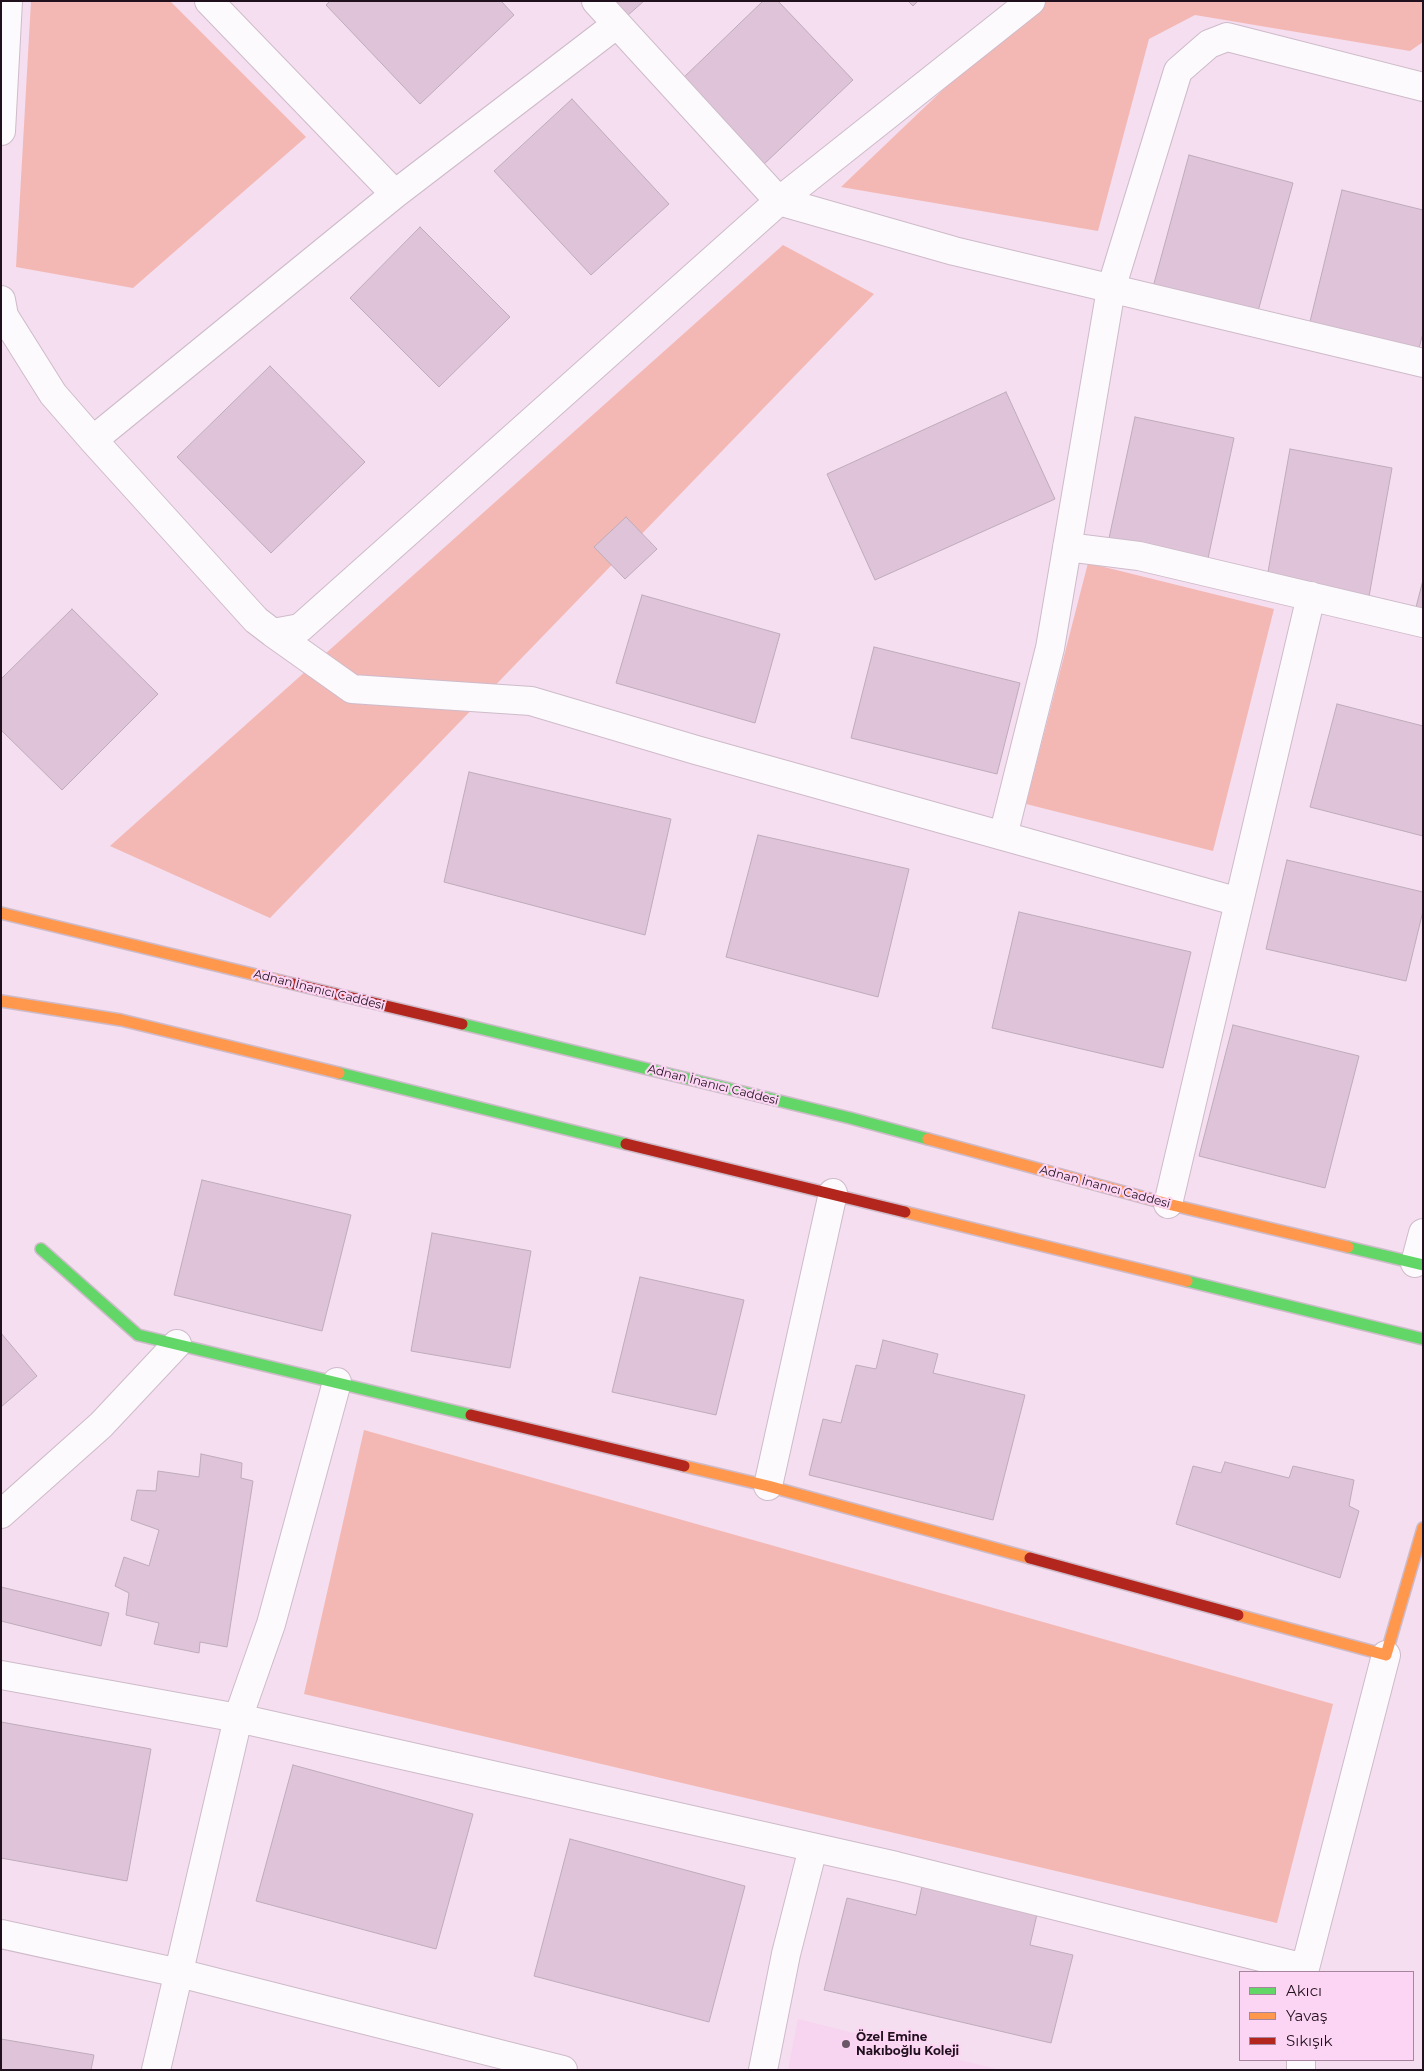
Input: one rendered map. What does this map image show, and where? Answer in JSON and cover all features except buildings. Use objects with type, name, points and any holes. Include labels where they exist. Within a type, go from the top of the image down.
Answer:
[{"type":"main road","name":"Adnan İnanıcı Caddesi","points":[[1,913],[850,1118],[1168,1204],[1419,1264]]},
{"type":"main road","points":[[1,1001],[121,1020],[1423,1339]]},
{"type":"main road","points":[[41,1249],[138,1335],[768,1486],[1386,1655],[1423,1528]]},
{"type":"street","points":[[1,131],[8,1]]},
{"type":"street","points":[[209,1],[395,194]]},
{"type":"street","points":[[596,1],[779,201],[954,251],[1423,363]]},
{"type":"street","points":[[273,633],[300,628],[779,201],[1031,1]]},
{"type":"street","points":[[93,440],[395,194],[617,24]]},
{"type":"street","points":[[1003,836],[1050,648],[1111,289],[1178,71],[1209,44],[1227,37],[1423,87]]},
{"type":"street","points":[[2,311],[53,394],[256,620],[352,689],[532,702],[705,753],[1240,902]]},
{"type":"street","points":[[1067,547],[1138,556],[1423,624]]},
{"type":"street","points":[[1168,1204],[1311,596]]},
{"type":"street","points":[[768,1486],[833,1193]]},
{"type":"street","points":[[1419,1264],[1423,1233]]},
{"type":"street","points":[[1,1514],[101,1425],[177,1344]]},
{"type":"street","points":[[156,2070],[238,1718],[272,1624],[337,1382]]},
{"type":"street","points":[[1,1675],[238,1718],[896,1866],[1304,1970],[1386,1655]]},
{"type":"street","points":[[763,2070],[786,1954],[813,1848]]},
{"type":"street","points":[[1,1934],[179,1973],[563,2070]]},
{"type":"shaded area","points":[[31,1],[170,1],[306,137],[133,288],[16,267]]},
{"type":"shaded area","points":[[1036,1],[1423,1],[1423,42],[1410,51],[1195,15],[1149,39],[1098,231],[841,187]]},
{"type":"shaded area","points":[[783,245],[874,294],[270,918],[110,846]]},
{"type":"shaded area","points":[[1088,563],[1274,609],[1213,851],[1026,804]]},
{"type":"shaded area","points":[[364,1430],[1333,1704],[1277,1923],[304,1694]]},
{"type":"shaded area","name":"Özel Emine Nakıboğlu Koleji","points":[[798,2019],[1000,2070],[788,2070]]},
{"type":"traffic: fast","points":[[462,1024],[850,1118],[928,1139]]},
{"type":"traffic: fast","points":[[339,1073],[626,1144]]},
{"type":"traffic: fast","points":[[1348,1247],[1423,1265]]},
{"type":"traffic: fast","points":[[41,1249],[138,1335],[471,1415]]},
{"type":"traffic: fast","points":[[1187,1281],[1423,1339]]},
{"type":"traffic: slow","points":[[1,913],[281,981]]},
{"type":"traffic: slow","points":[[1,1001],[121,1020],[339,1073]]},
{"type":"traffic: slow","points":[[928,1139],[1168,1204],[1348,1247]]},
{"type":"traffic: slow","points":[[905,1212],[1187,1281]]},
{"type":"traffic: slow","points":[[684,1466],[768,1486],[1030,1558]]},
{"type":"traffic: slow","points":[[1238,1615],[1386,1655],[1423,1528]]},
{"type":"traffic: jam","points":[[281,981],[462,1024]]},
{"type":"traffic: jam","points":[[626,1144],[905,1212]]},
{"type":"traffic: jam","points":[[471,1415],[684,1466]]},
{"type":"traffic: jam","points":[[1030,1558],[1238,1615]]},
{"type":"place","name":"Özel Emine Nakıboğlu Koleji","points":[[846,2044]]}]
